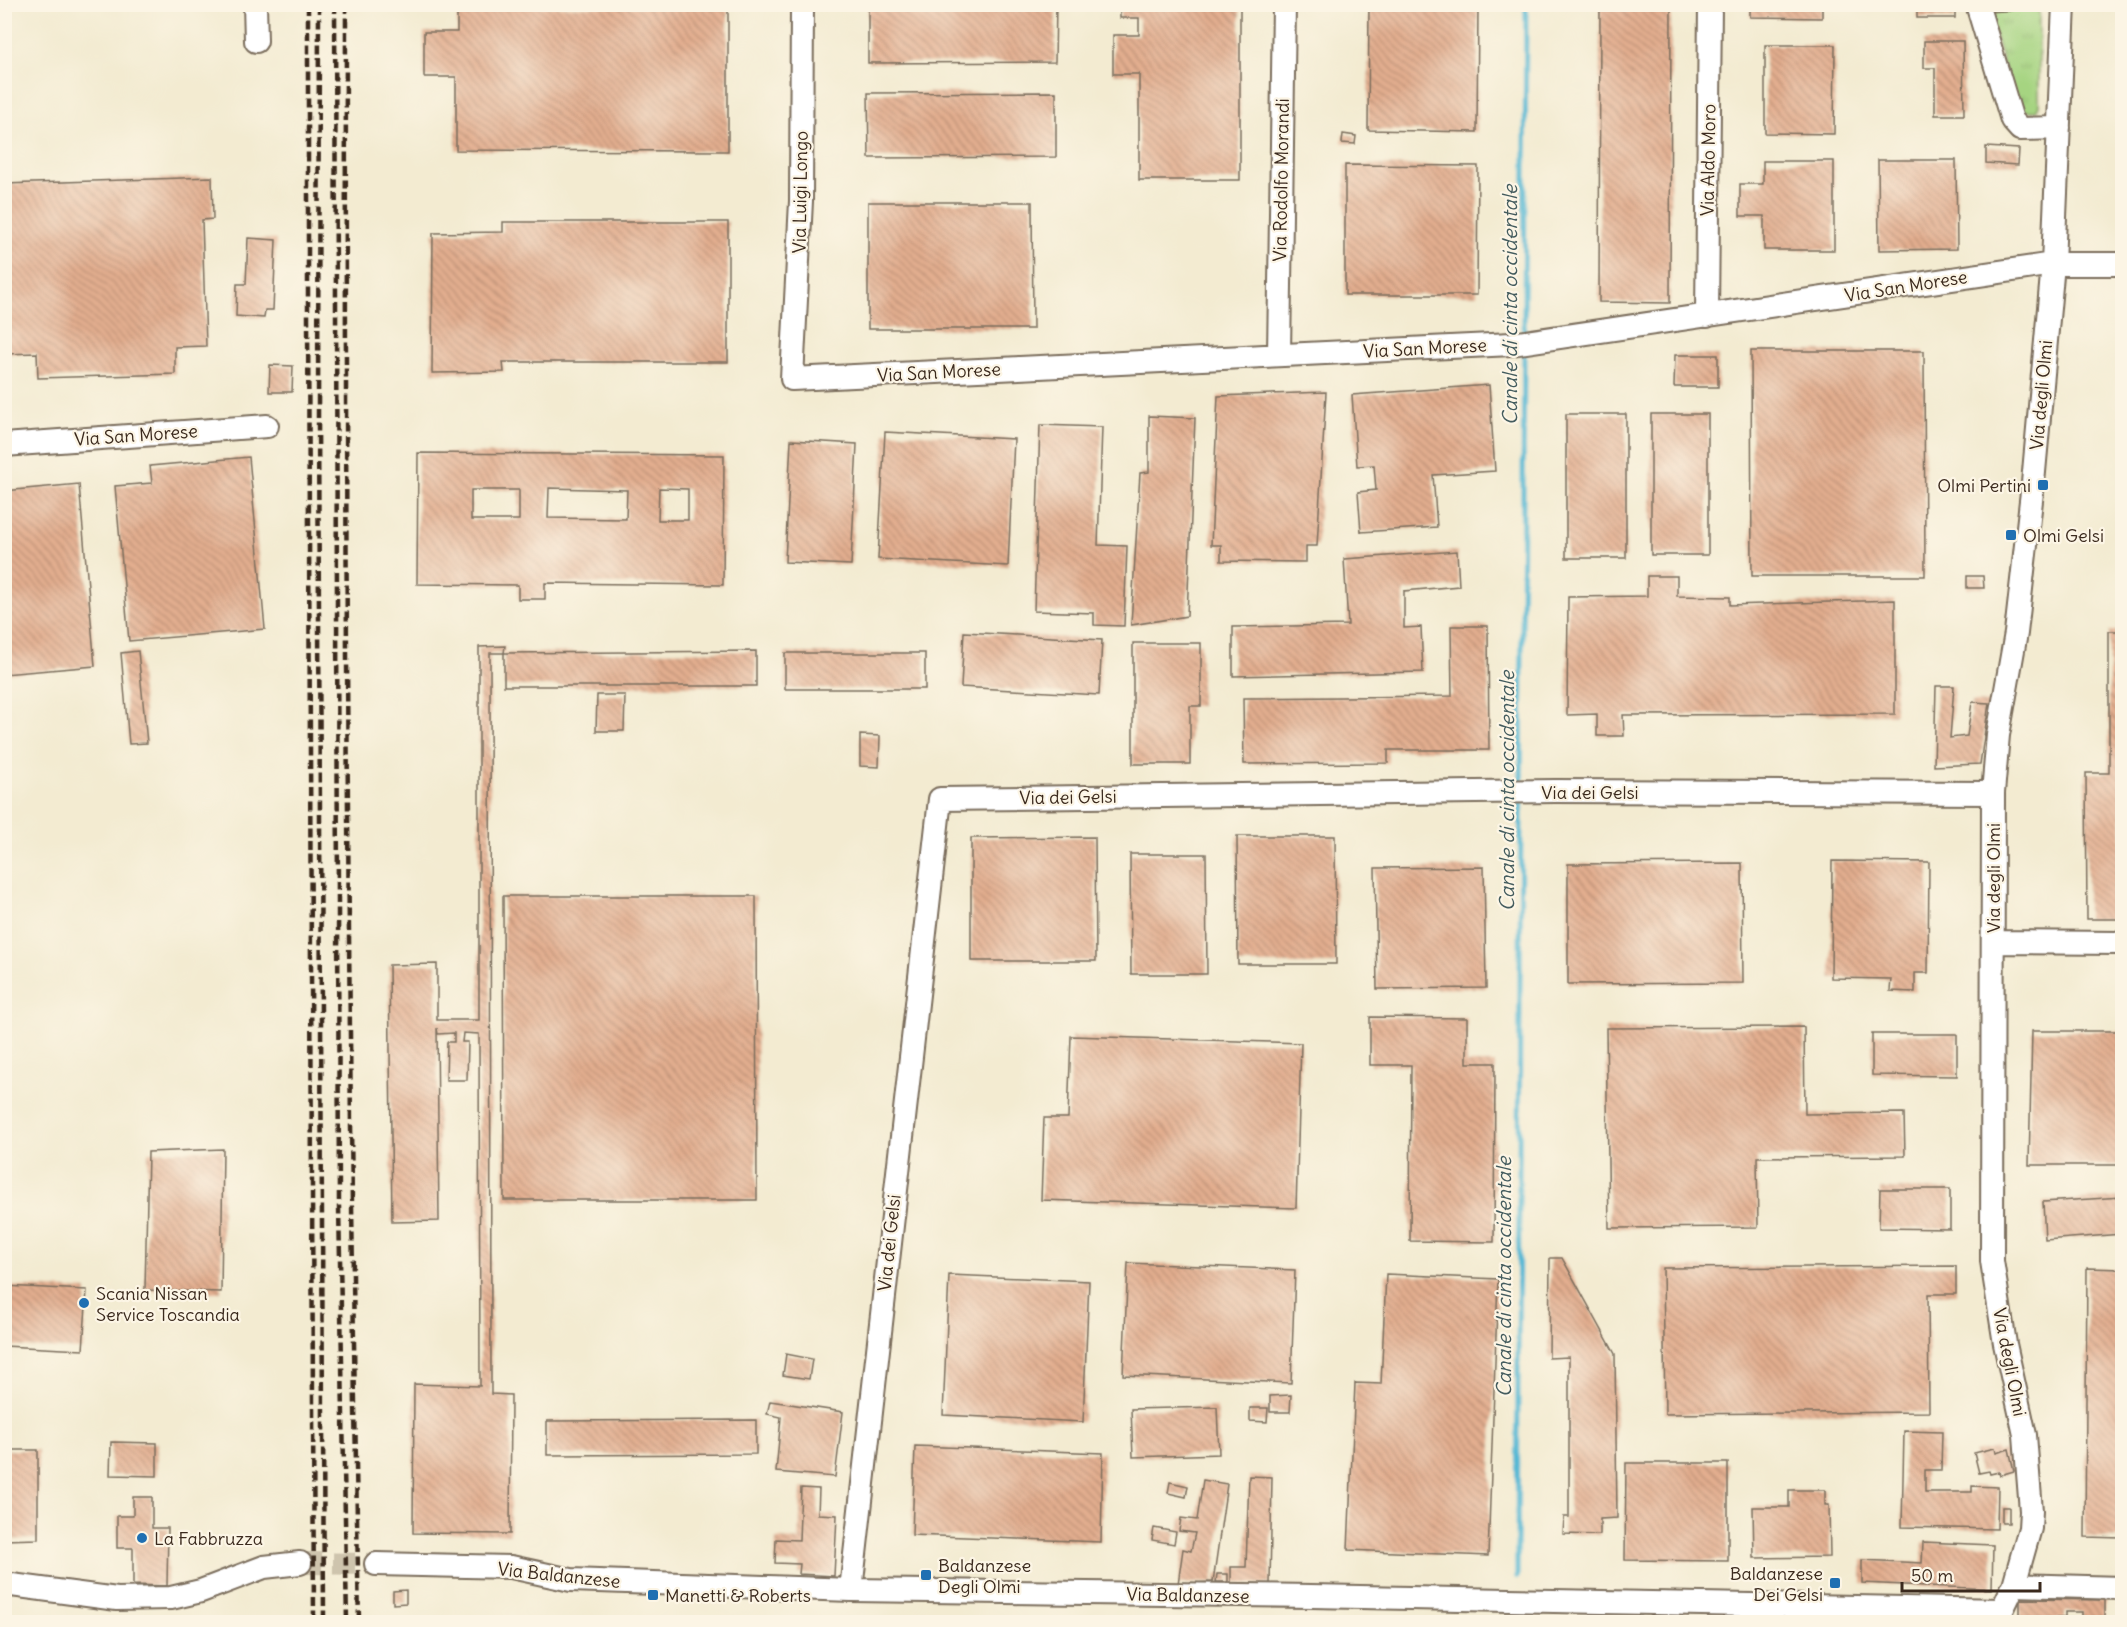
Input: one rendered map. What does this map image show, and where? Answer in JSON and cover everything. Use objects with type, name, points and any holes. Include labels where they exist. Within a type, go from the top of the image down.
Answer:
[{"type":"street","points":[[255,4],[256,40]]},
{"type":"street","name":"Via Luigi Longo","points":[[792,379],[801,201],[802,4]]},
{"type":"street","name":"Via Rodolfo Morandi","points":[[1279,355],[1284,4]]},
{"type":"street","name":"Via Aldo Moro","points":[[1707,316],[1710,4]]},
{"type":"street","points":[[1977,4],[2012,120],[2020,129],[2059,128]]},
{"type":"street","name":"Via degli Olmi","points":[[2001,1616],[2014,1585],[2030,1528],[2031,1511],[2025,1435],[2005,1344],[1992,1261],[1993,793],[1998,735],[2016,633],[2033,483],[2053,264],[2064,4]]},
{"type":"street","name":"Via San Morese","points":[[792,379],[1512,344],[2053,264],[2122,264]]},
{"type":"street","name":"Via San Morese","points":[[4,445],[267,426]]},
{"type":"street","name":"Via dei Gelsi","points":[[850,1590],[940,799],[1555,791],[1993,793]]},
{"type":"street","points":[[1993,942],[2122,943]]},
{"type":"street","points":[[4,1584],[117,1599],[171,1598],[201,1591],[264,1567],[300,1563]]},
{"type":"street","name":"Via Baldanzese","points":[[376,1564],[511,1567],[571,1580],[850,1590],[1311,1596],[2001,1616]]},
{"type":"street","points":[[2014,1585],[2122,1588]]},
{"type":"green space","points":[[1986,5],[2039,5],[2039,105],[2036,111],[2017,111]]},
{"type":"building","points":[[868,4],[1056,4],[1055,62],[868,63]]},
{"type":"building","points":[[1120,4],[1240,4],[1240,180],[1139,180],[1139,74],[1113,74],[1113,35],[1139,35],[1139,18],[1120,18]]},
{"type":"building","points":[[1369,4],[1478,4],[1477,132],[1368,130]]},
{"type":"building","points":[[1600,4],[1671,4],[1670,303],[1599,302]]},
{"type":"building","points":[[1750,4],[1822,4],[1822,18],[1750,17]]},
{"type":"building","points":[[1917,4],[1955,4],[1955,18],[1917,18]]},
{"type":"building","points":[[1988,4],[2018,4],[2018,10],[1989,12]]},
{"type":"building","points":[[457,6],[728,7],[728,151],[456,150],[456,77],[424,77],[424,32],[457,32]]},
{"type":"building","points":[[1924,41],[1963,41],[1964,115],[1935,115],[1935,68],[1924,68]]},
{"type":"building","points":[[1765,45],[1835,45],[1834,134],[1765,133]]},
{"type":"building","points":[[1056,92],[1056,157],[869,158],[868,93]]},
{"type":"building","points":[[1343,134],[1356,136],[1355,144],[1342,143]]},
{"type":"building","points":[[1986,147],[2019,149],[2018,165],[1986,163]]},
{"type":"building","points":[[1878,160],[1956,160],[1957,249],[1879,250]]},
{"type":"building","points":[[1763,161],[1834,161],[1834,250],[1764,250],[1764,216],[1740,216],[1740,184],[1763,184]]},
{"type":"building","points":[[1345,165],[1478,166],[1477,295],[1345,295]]},
{"type":"building","points":[[212,177],[213,219],[202,220],[206,346],[175,347],[175,374],[38,378],[37,353],[4,354],[4,184]]},
{"type":"building","points":[[868,202],[1032,202],[1033,329],[868,329]]},
{"type":"building","points":[[503,222],[728,222],[728,362],[503,362],[504,372],[432,373],[433,233],[503,232]]},
{"type":"building","points":[[248,238],[276,240],[273,310],[265,310],[264,318],[236,316],[237,284],[246,284]]},
{"type":"building","points":[[1751,351],[1924,351],[1925,576],[1752,576]]},
{"type":"building","points":[[1675,355],[1718,355],[1718,387],[1674,387]]},
{"type":"building","points":[[270,365],[293,366],[292,392],[269,392]]},
{"type":"building","points":[[1489,385],[1495,471],[1433,475],[1437,527],[1361,532],[1358,492],[1376,490],[1374,465],[1357,466],[1352,395]]},
{"type":"building","points":[[1326,392],[1317,546],[1306,546],[1306,562],[1221,561],[1221,545],[1211,545],[1218,396]]},
{"type":"building","points":[[1566,414],[1626,414],[1626,558],[1566,558]]},
{"type":"building","points":[[1651,414],[1708,414],[1708,555],[1651,555]]},
{"type":"building","points":[[1149,416],[1195,418],[1187,616],[1131,625],[1140,473],[1149,472]]},
{"type":"building","points":[[1040,425],[1102,427],[1098,545],[1127,546],[1124,626],[1094,625],[1094,613],[1034,611]]},
{"type":"building","points":[[885,432],[1014,439],[1008,566],[878,559]]},
{"type":"building","points":[[791,440],[857,444],[851,565],[785,562]]},
{"type":"building","points":[[418,453],[724,455],[723,585],[545,583],[545,599],[518,599],[518,585],[417,584]],"holes":[[[549,488],[627,490],[626,519],[548,518]],[[659,488],[688,489],[688,520],[658,520]],[[471,490],[519,490],[519,520],[471,520]]]},
{"type":"building","points":[[249,457],[265,629],[129,641],[115,486],[152,483],[150,466]]},
{"type":"building","points":[[79,484],[95,666],[4,674],[4,491]]},
{"type":"building","points":[[1457,551],[1459,586],[1404,591],[1404,628],[1421,627],[1423,672],[1233,676],[1233,627],[1348,625],[1344,559]]},
{"type":"building","points":[[1647,576],[1677,576],[1677,596],[1730,597],[1730,605],[1895,600],[1895,714],[1623,715],[1624,736],[1597,736],[1597,714],[1567,715],[1568,597],[1647,596]]},
{"type":"building","points":[[1967,576],[1983,576],[1984,588],[1967,588]]},
{"type":"building","points":[[1451,626],[1488,626],[1489,750],[1388,750],[1388,763],[1244,764],[1243,698],[1452,696]]},
{"type":"building","points":[[2109,631],[2122,631],[2122,919],[2087,919],[2086,773],[2109,773]]},
{"type":"building","points":[[964,632],[1102,640],[1099,695],[961,687]]},
{"type":"building","points":[[1133,643],[1201,643],[1201,706],[1190,706],[1190,764],[1133,764]]},
{"type":"building","points":[[505,646],[504,653],[490,653],[491,1394],[511,1395],[510,1534],[413,1533],[414,1384],[480,1386],[479,1034],[463,1033],[462,1042],[468,1042],[467,1080],[446,1080],[447,1042],[454,1042],[454,1033],[438,1034],[437,1028],[439,1221],[392,1222],[389,965],[437,964],[437,1020],[479,1020],[479,647]]},
{"type":"building","points":[[138,651],[147,743],[129,744],[121,653]]},
{"type":"building","points":[[756,651],[756,686],[504,686],[504,653]]},
{"type":"building","points":[[785,653],[925,653],[925,689],[785,689]]},
{"type":"building","points":[[1936,686],[1954,686],[1950,738],[1967,736],[1972,702],[1989,703],[1980,764],[1934,766]]},
{"type":"building","points":[[597,695],[625,695],[624,731],[596,731]]},
{"type":"building","points":[[860,735],[880,736],[879,767],[860,766]]},
{"type":"building","points":[[1237,836],[1335,836],[1336,964],[1238,964]]},
{"type":"building","points":[[1095,837],[1096,961],[971,961],[971,838]]},
{"type":"building","points":[[1130,854],[1206,854],[1207,974],[1131,974]]},
{"type":"building","points":[[1832,861],[1929,862],[1928,973],[1915,973],[1915,992],[1890,991],[1891,979],[1831,978]]},
{"type":"building","points":[[1742,863],[1743,983],[1568,984],[1568,864]]},
{"type":"building","points":[[1484,867],[1486,988],[1377,989],[1375,868]]},
{"type":"building","points":[[503,896],[756,896],[757,1200],[504,1200]]},
{"type":"building","points":[[1370,1017],[1467,1018],[1467,1063],[1495,1063],[1494,1242],[1410,1241],[1411,1065],[1370,1065]]},
{"type":"building","points":[[1804,1027],[1805,1114],[1904,1113],[1905,1156],[1757,1157],[1758,1227],[1609,1228],[1606,1028]]},
{"type":"building","points":[[2032,1031],[2122,1031],[2122,1165],[2029,1165]]},
{"type":"building","points":[[1872,1034],[1957,1034],[1957,1076],[1872,1075]]},
{"type":"building","points":[[1071,1036],[1301,1043],[1296,1208],[1041,1200],[1044,1118],[1068,1118]]},
{"type":"building","points":[[223,1149],[221,1292],[145,1290],[148,1152]]},
{"type":"building","points":[[1880,1189],[1950,1189],[1950,1229],[1879,1228]]},
{"type":"building","points":[[2122,1197],[2122,1234],[2045,1240],[2043,1202]]},
{"type":"building","points":[[1550,1258],[1562,1258],[1615,1354],[1617,1518],[1600,1519],[1600,1535],[1563,1534],[1564,1517],[1569,1517],[1569,1357],[1549,1358]]},
{"type":"building","points":[[1128,1263],[1295,1270],[1291,1383],[1123,1375]]},
{"type":"building","points":[[1956,1266],[1956,1294],[1928,1294],[1929,1412],[1665,1414],[1663,1268]]},
{"type":"building","points":[[2087,1268],[2122,1269],[2122,1538],[2085,1537]]},
{"type":"building","points":[[1386,1274],[1498,1279],[1488,1556],[1348,1550],[1355,1383],[1381,1384]]},
{"type":"building","points":[[949,1275],[1089,1281],[1083,1422],[943,1415]]},
{"type":"building","points":[[4,1286],[87,1290],[83,1350],[4,1346]]},
{"type":"building","points":[[786,1354],[812,1359],[809,1379],[783,1375]]},
{"type":"building","points":[[1291,1395],[1290,1412],[1270,1412],[1270,1396]]},
{"type":"building","points":[[770,1401],[843,1412],[835,1477],[776,1472],[781,1417],[767,1414]]},
{"type":"building","points":[[1217,1407],[1219,1454],[1133,1457],[1131,1409]]},
{"type":"building","points":[[1250,1408],[1268,1408],[1267,1422],[1250,1421]]},
{"type":"building","points":[[756,1420],[756,1454],[547,1455],[547,1421]]},
{"type":"building","points":[[1904,1431],[1942,1432],[1941,1470],[1925,1470],[1925,1492],[1972,1492],[1972,1486],[1998,1487],[1997,1529],[1902,1527]]},
{"type":"building","points":[[111,1442],[157,1443],[157,1476],[110,1475]]},
{"type":"building","points":[[915,1446],[1103,1453],[1101,1542],[912,1535]]},
{"type":"building","points":[[1995,1448],[1996,1453],[2009,1449],[2014,1471],[2000,1475],[1999,1472],[1990,1474],[1989,1471],[1979,1473],[1974,1453]]},
{"type":"building","points":[[4,1450],[38,1450],[38,1539],[4,1540]]},
{"type":"building","points":[[1626,1463],[1728,1463],[1728,1561],[1625,1560]]},
{"type":"building","points":[[1249,1476],[1272,1477],[1270,1584],[1231,1583],[1231,1567],[1246,1567]]},
{"type":"building","points":[[1203,1480],[1227,1484],[1213,1582],[1178,1584],[1183,1549],[1191,1551],[1195,1533],[1179,1531],[1181,1518],[1197,1520]]},
{"type":"building","points":[[1170,1482],[1188,1486],[1186,1497],[1168,1493]]},
{"type":"building","points":[[801,1488],[819,1489],[818,1514],[837,1515],[834,1576],[799,1574],[800,1564],[775,1563],[776,1539],[799,1540]]},
{"type":"building","points":[[1789,1490],[1825,1490],[1825,1505],[1829,1505],[1830,1557],[1754,1558],[1753,1507],[1789,1507]]},
{"type":"building","name":"La Fabbruzza","points":[[133,1497],[152,1497],[152,1528],[168,1528],[167,1586],[133,1585],[133,1548],[117,1548],[117,1516],[133,1516]]},
{"type":"building","points":[[2002,1507],[2009,1507],[2009,1523],[2002,1523]]},
{"type":"building","points":[[1154,1528],[1176,1532],[1174,1544],[1152,1540]]},
{"type":"building","points":[[1923,1542],[1993,1545],[1992,1589],[1862,1583],[1862,1560],[1922,1563]]},
{"type":"building","points":[[1217,1574],[1228,1574],[1228,1582],[1216,1582]]},
{"type":"building","points":[[406,1590],[406,1603],[393,1604],[393,1591]]},
{"type":"building","points":[[2020,1599],[2105,1600],[2105,1618],[2082,1618],[2082,1612],[2065,1612],[2065,1618],[2056,1618],[2056,1622],[2020,1622]]},
{"type":"waterway","name":"Canale di cinta occidentale","points":[[1524,337],[1526,4]]},
{"type":"waterway","name":"Canale di cinta occidentale","points":[[1521,787],[1524,349]]},
{"type":"waterway","name":"Canale di cinta occidentale","points":[[1517,1577],[1521,796]]},
{"type":"tunnel","points":[[300,1563],[376,1564]]},
{"type":"railway","points":[[308,4],[314,1622]]},
{"type":"railway","points":[[319,4],[318,417],[324,1622]]},
{"type":"railway","points":[[335,4],[339,1207],[347,1622]]},
{"type":"railway","points":[[346,4],[348,813],[359,1622]]},
{"type":"place","name":"Olmi Pertini","points":[[2043,485]]},
{"type":"place","name":"Olmi Gelsi","points":[[2011,535]]},
{"type":"place","name":"Scania Nissan Service Toscandia","points":[[84,1303]]},
{"type":"place","name":"La Fabbruzza","points":[[142,1538]]},
{"type":"place","name":"Baldanzese Degli Olmi","points":[[926,1575]]},
{"type":"place","name":"Baldanzese Dei Gelsi","points":[[1835,1583]]},
{"type":"place","name":"Manetti & Roberts","points":[[653,1595]]}]
